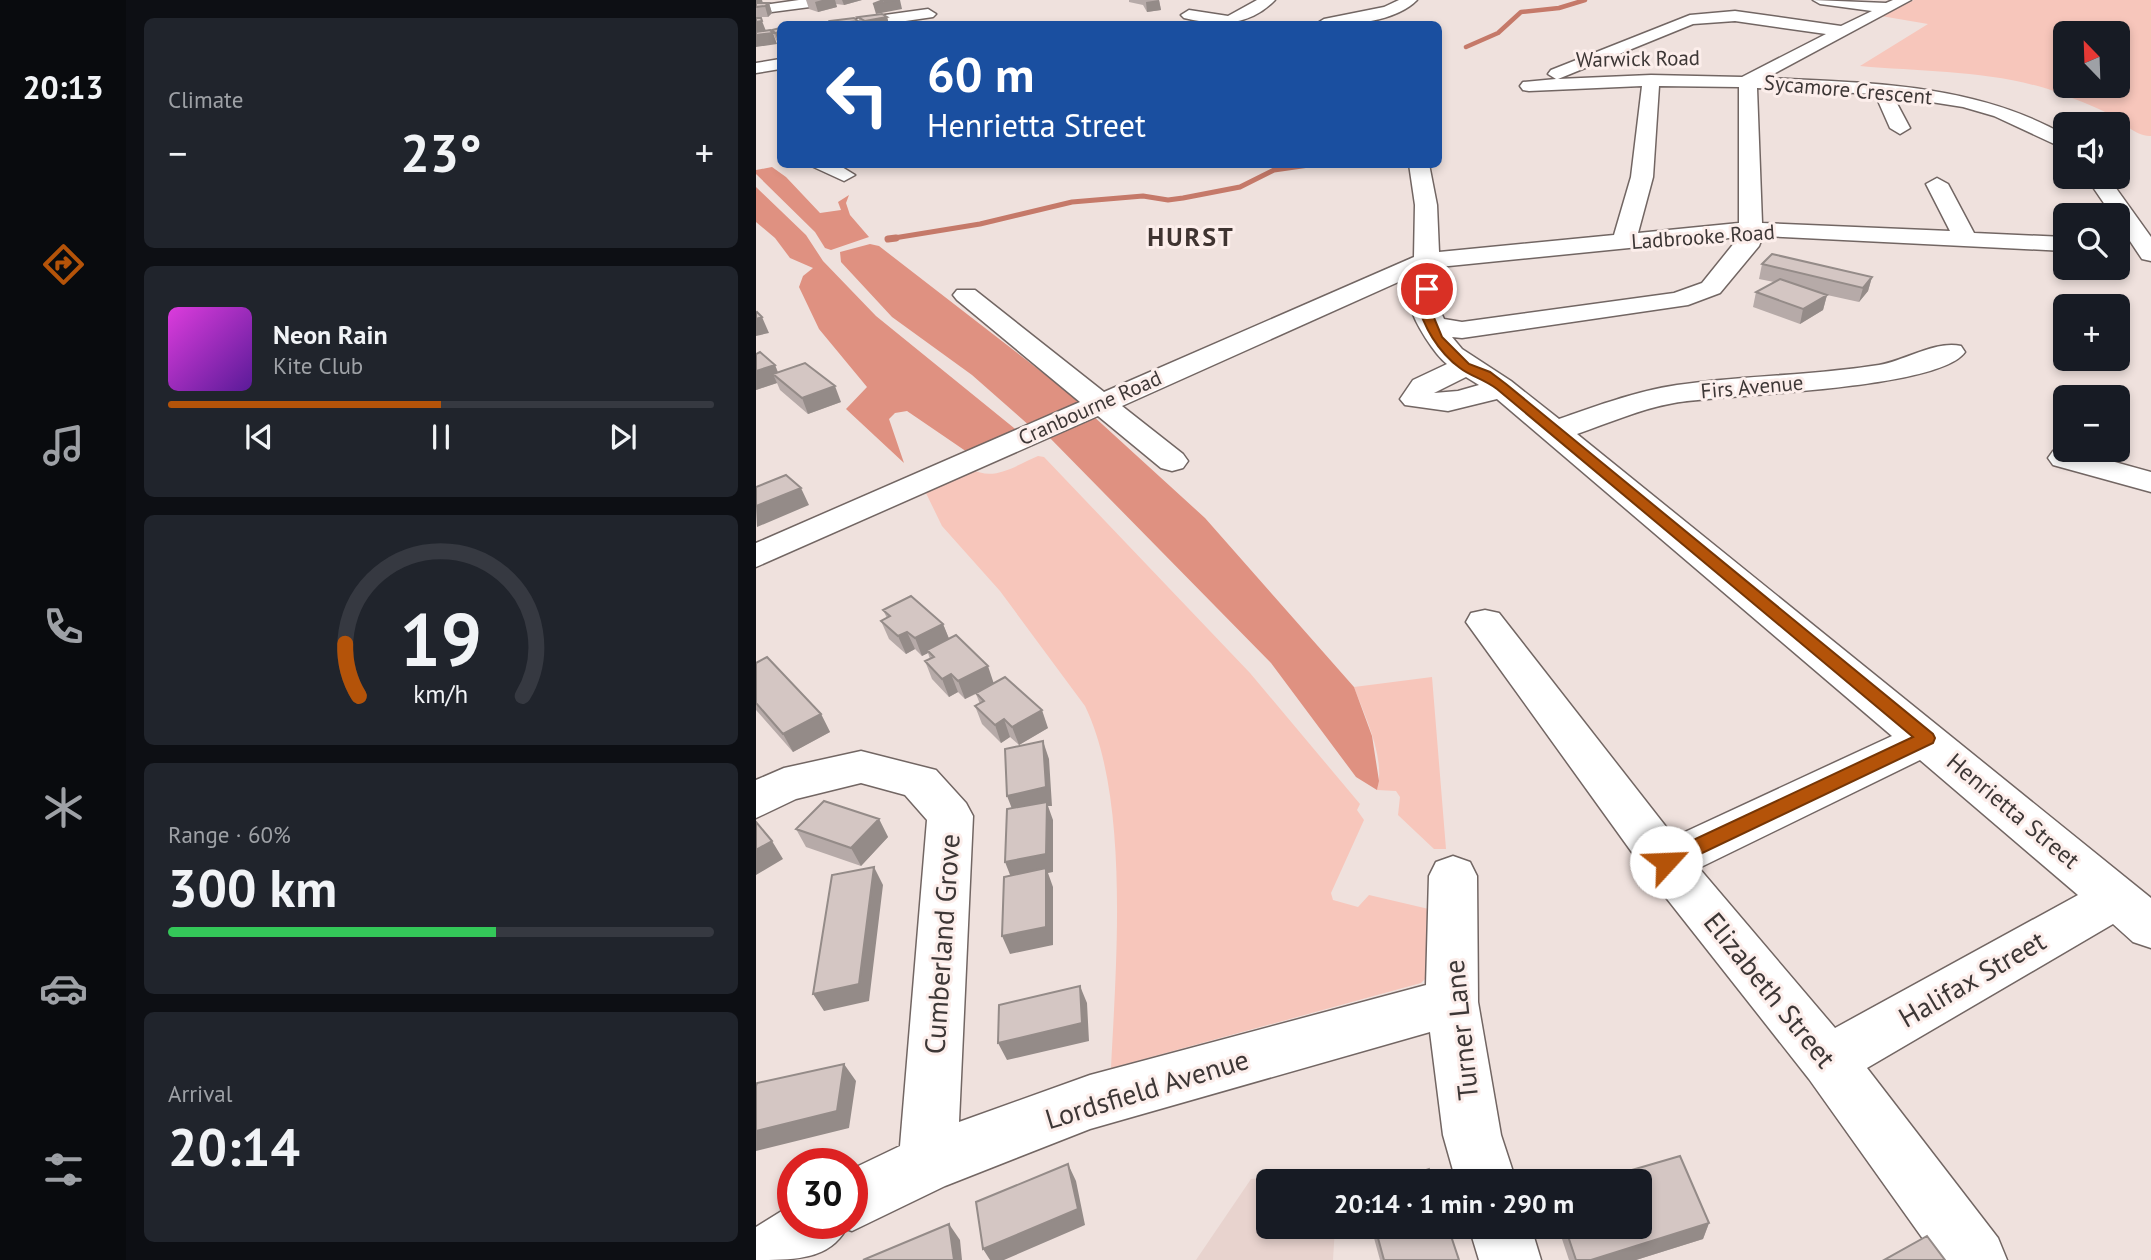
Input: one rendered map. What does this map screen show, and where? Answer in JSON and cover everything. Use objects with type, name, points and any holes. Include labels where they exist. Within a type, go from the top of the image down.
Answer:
[{"type":"street","points":[[756,10],[833,0]]},
{"type":"street","points":[[911,0],[934,20]]},
{"type":"street","points":[[1174,0],[1192,20],[1260,21]]},
{"type":"street","points":[[1233,20],[1268,0]]},
{"type":"street","points":[[1339,21],[1388,11],[1410,0]]},
{"type":"street","points":[[1820,0],[1896,4]]},
{"type":"street","points":[[1384,300],[1435,326],[1462,330],[1659,303],[1697,295],[1721,279],[1751,241],[1748,80],[1896,4]]},
{"type":"street","name":"Warwick Road","points":[[1748,80],[1651,80],[1530,86],[1675,25],[1713,17],[1748,18],[1841,31]]},
{"type":"street","points":[[914,21],[934,20]]},
{"type":"street","points":[[756,68],[777,64]]},
{"type":"street","points":[[1624,242],[1642,177],[1651,80]]},
{"type":"street","name":"Sycamore Crescent","points":[[1748,80],[1881,89],[1933,97],[1997,111],[2053,137]]},
{"type":"street","points":[[1881,89],[1900,128]]},
{"type":"street","points":[[827,168],[844,175]]},
{"type":"street","points":[[1420,168],[1426,205],[1425,261]]},
{"type":"street","points":[[1937,184],[1966,239]]},
{"type":"street","points":[[2106,189],[2150,250]]},
{"type":"street","name":"Ladbrooke Road","points":[[1425,261],[1752,229],[2053,243]]},
{"type":"street","points":[[2130,248],[2150,250]]},
{"type":"street","name":"Henrietta Street","points":[[1425,261],[1427,289],[1422,301],[1426,316],[1435,326],[1437,338],[1555,430],[2133,912]]},
{"type":"street","name":"Cranbourne Road","points":[[756,556],[1096,405],[1384,300],[1425,261]]},
{"type":"street","points":[[966,295],[1096,405],[1172,461]]},
{"type":"street","points":[[1481,370],[1479,343],[1492,336],[1556,316]]},
{"type":"street","name":"Firs Avenue","points":[[1555,430],[1676,394],[1878,375],[1917,367],[1951,352]]},
{"type":"street","points":[[2078,462],[2151,482]]},
{"type":"street","name":"Elizabeth Street","points":[[1485,622],[1666,862],[1828,1061],[1976,1260]]},
{"type":"street","points":[[1666,862],[1927,738]]},
{"type":"street","name":"Cumberland Grove","points":[[756,801],[784,785],[861,767],[920,782],[950,816],[928,1163]]},
{"type":"street","name":"Turner Lane","points":[[1453,876],[1452,1002],[1472,1135],[1482,1169]]},
{"type":"street","name":"Halifax Street","points":[[1828,1061],[2133,912]]},
{"type":"street","name":"Lordsfield Avenue","points":[[868,1193],[928,1163],[1090,1102],[1452,1002]]},
{"type":"street","points":[[761,1260],[793,1239]]},
{"type":"street","points":[[1504,1239],[1510,1260]]},
{"type":"shaded area","points":[[1914,0],[2151,0],[2151,136],[2145,136],[2130,128],[2130,112],[2105,112],[2072,98],[2130,98],[2130,21],[2053,21],[2053,91],[1986,76],[1860,66],[1928,24],[1881,16]]},
{"type":"shaded area","points":[[772,167],[786,177],[820,213],[841,210],[838,202],[849,195],[846,203],[850,215],[869,237],[831,250],[825,248],[815,232],[756,174],[756,170]]},
{"type":"shaded area","points":[[756,187],[806,235],[823,261],[876,316],[1019,432],[970,454],[907,411],[895,413],[889,419],[904,463],[846,409],[867,387],[819,329],[799,287],[803,276],[813,268],[790,258],[775,238],[756,222]]},
{"type":"shaded area","points":[[870,244],[879,246],[1082,403],[1031,427],[972,375],[892,317],[841,262],[840,252]]},
{"type":"shaded area","points":[[1091,414],[1205,518],[1354,687],[1372,736],[1379,781],[1377,790],[1356,777],[1271,663],[1047,435]]},
{"type":"shaded area","points":[[1038,456],[1044,457],[1250,673],[1360,804],[1357,810],[1364,820],[1331,893],[1333,900],[1358,907],[1369,895],[1433,910],[1435,969],[1421,983],[1111,1068],[1117,884],[1109,787],[1099,744],[1085,706],[1000,591],[942,526],[924,489],[971,469],[980,473],[997,473]]},
{"type":"shaded area","points":[[1432,677],[1446,849],[1434,849],[1398,815],[1400,797],[1396,791],[1377,790],[1377,751],[1354,687]]},
{"type":"shaded area","points":[[1251,1179],[1256,1179],[1256,1239],[1334,1239],[1333,1260],[1196,1260]]},
{"type":"building","points":[[756,3],[769,3],[756,7]]},
{"type":"building","points":[[882,14],[887,17],[865,21],[858,17]]},
{"type":"building","points":[[854,18],[858,21],[830,21]]},
{"type":"building","points":[[770,30],[773,33],[756,35],[756,32]]},
{"type":"building","points":[[1772,254],[1872,277],[1863,288],[1762,264]]},
{"type":"building","points":[[1780,279],[1827,295],[1803,309],[1756,292]]},
{"type":"building","points":[[760,352],[775,365],[756,371],[756,354]]},
{"type":"building","points":[[805,363],[835,386],[802,398],[773,374]]},
{"type":"building","points":[[786,475],[801,488],[756,506],[756,487]]},
{"type":"building","points":[[911,596],[943,624],[915,638],[907,632],[898,636],[881,621],[890,616],[883,610]]},
{"type":"building","points":[[956,635],[988,666],[958,681],[951,674],[942,679],[925,661],[934,657],[927,650]]},
{"type":"building","points":[[767,657],[821,714],[783,734],[756,703],[756,663]]},
{"type":"building","points":[[1005,677],[1042,710],[1012,727],[1004,719],[995,725],[975,706],[984,701],[976,693]]},
{"type":"building","points":[[1043,741],[1046,787],[1007,796],[1005,749]]},
{"type":"building","points":[[824,801],[879,819],[851,848],[796,829]]},
{"type":"building","points":[[1047,802],[1046,854],[1005,862],[1007,809]]},
{"type":"building","points":[[756,822],[772,841],[756,850]]},
{"type":"building","points":[[874,867],[859,984],[813,994],[832,875]]},
{"type":"building","points":[[1046,868],[1046,927],[1002,936],[1004,877]]},
{"type":"building","points":[[1080,986],[1082,1023],[998,1043],[999,1005]]},
{"type":"building","points":[[844,1064],[837,1111],[756,1131],[757,1083]]},
{"type":"building","points":[[1680,1156],[1709,1223],[1591,1260],[1576,1260],[1569,1239],[1652,1239],[1652,1169],[1635,1169]]},
{"type":"building","points":[[1068,1164],[1078,1209],[983,1249],[976,1202]]},
{"type":"building","points":[[949,1224],[954,1260],[863,1260]]},
{"type":"building","points":[[1927,1236],[1945,1260],[1884,1260]]},
{"type":"building","points":[[1378,1239],[1452,1239],[1459,1260],[1384,1260]]},
{"type":"waterway","points":[[1466,47],[1498,33],[1521,12],[1559,8],[1585,0]]},
{"type":"waterway","points":[[896,238],[888,239],[980,224],[1072,202],[1143,196],[1168,200],[1183,198],[1240,187],[1274,170],[1288,168]]},
{"type":"district","name":"HURST","points":[[1191,237]]},
{"type":"route","points":[[1427,289],[1422,301],[1426,316],[1435,326],[1437,338],[1465,366],[1486,374],[1927,738],[1666,862]]}]
